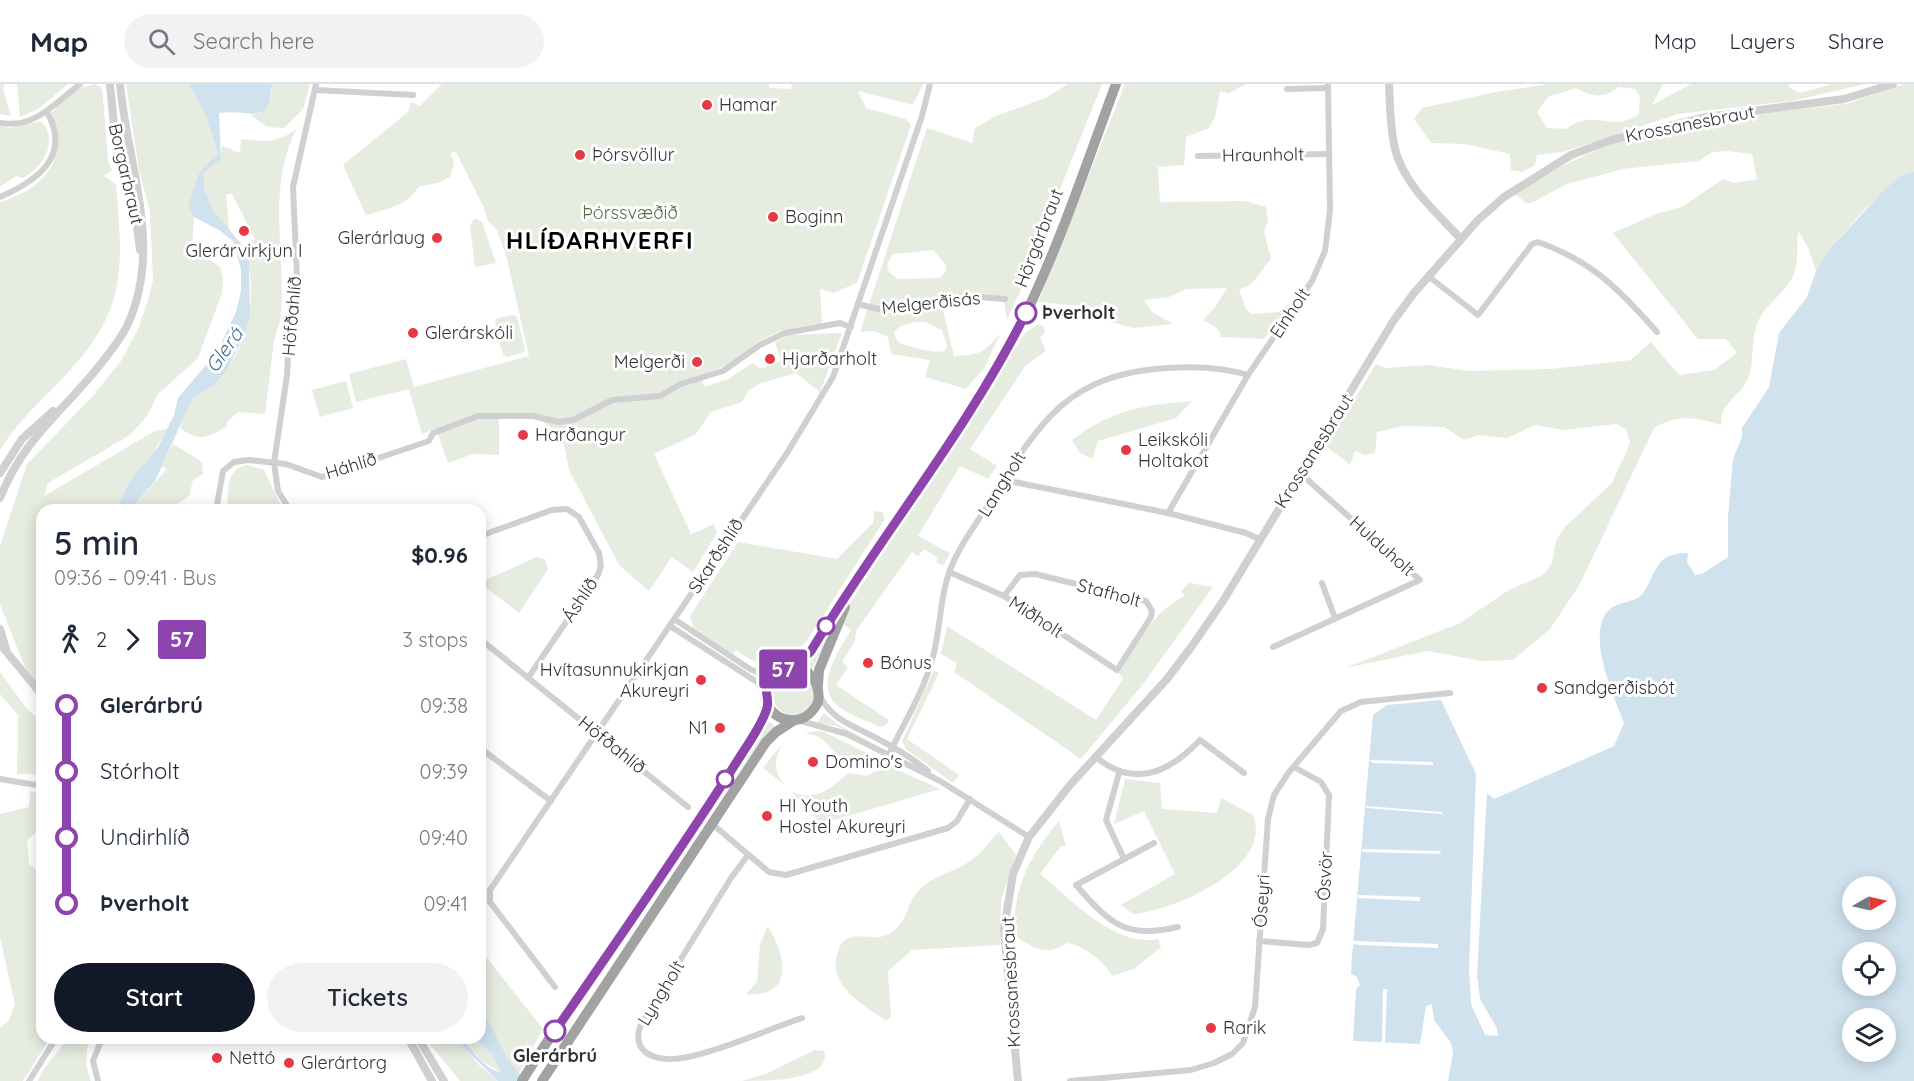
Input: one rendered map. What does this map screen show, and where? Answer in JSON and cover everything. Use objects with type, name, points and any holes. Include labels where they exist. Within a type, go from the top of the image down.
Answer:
[{"type":"highway","name":"Hörgárbraut","points":[[776,672],[800,662],[811,651],[988,384],[1012,341],[1040,282],[1116,84]]},
{"type":"highway","name":"Hörgárbraut","points":[[545,1078],[579,1022],[713,826],[770,736],[815,708],[819,691],[819,670],[823,657],[859,576]]},
{"type":"highway","points":[[790,667],[805,670],[815,680],[819,691]]},
{"type":"highway","points":[[522,1081],[745,749],[766,701],[767,683],[776,672]]},
{"type":"highway","points":[[766,701],[778,717],[796,721]]},
{"type":"street","points":[[0,123],[23,122],[47,112],[80,84]]},
{"type":"street","name":"Borgarbraut","points":[[110,84],[116,146],[135,211],[142,264]]},
{"type":"street","name":"Borgarbraut","points":[[0,498],[26,448],[93,373],[126,327],[139,287],[145,240],[144,222],[127,139],[120,84]]},
{"type":"street","points":[[366,84],[367,93]]},
{"type":"street","name":"Skarðshlíð","points":[[555,987],[490,902],[489,897],[495,881],[598,734],[742,516],[787,453],[828,388],[851,327],[922,116],[930,84]]},
{"type":"street","points":[[1389,84],[1392,130],[1402,167],[1428,203],[1461,239]]},
{"type":"street","name":"Krossanesbraut","points":[[1018,1081],[1004,929],[1013,874],[1029,837],[1070,785],[1167,679],[1192,646],[1223,601],[1394,320],[1428,276],[1478,220],[1504,197],[1571,155],[1611,140],[1706,117],[1844,99],[1893,84]]},
{"type":"street","name":"Einholt","points":[[1168,513],[1248,375],[1312,281],[1325,250],[1330,210],[1328,86],[1287,89]]},
{"type":"street","points":[[316,87],[413,95]]},
{"type":"street","name":"Höfðahlíð","points":[[286,504],[278,491],[274,463],[287,375],[289,337],[297,300],[293,187],[316,87]]},
{"type":"street","points":[[0,197],[28,183],[47,166],[54,149],[55,138],[47,112]]},
{"type":"street","name":"Hraunholt","points":[[1198,156],[1329,154]]},
{"type":"street","points":[[1428,276],[1478,315],[1532,244],[1538,242],[1577,258],[1595,270],[1617,287],[1657,332]]},
{"type":"street","name":"Melgerðisás","points":[[858,304],[878,309],[966,296],[1005,299]]},
{"type":"street","name":"Háhlíð","points":[[217,504],[220,479],[227,465],[248,460],[274,463],[298,467],[310,474],[322,477],[429,441],[434,433],[478,416],[533,416],[552,421],[573,420],[612,400],[660,396],[681,384],[723,371],[760,345],[785,333],[840,323],[851,327]]},
{"type":"street","name":"Langholt","points":[[889,755],[932,663],[949,572],[1004,480],[1035,433],[1054,411],[1070,397],[1092,384],[1128,371],[1179,367],[1230,369],[1248,375]]},
{"type":"street","name":"Borgarbraut","points":[[0,473],[22,439],[70,397]]},
{"type":"street","name":"Hulduholt","points":[[1273,647],[1420,580],[1301,474]]},
{"type":"street","points":[[1004,480],[1168,513],[1246,532],[1259,539]]},
{"type":"street","name":"Áshlíð","points":[[486,534],[552,510],[567,509],[579,517],[601,557],[598,575],[528,678]]},
{"type":"street","name":"Miðholt","points":[[949,572],[1004,596],[1118,670]]},
{"type":"street","name":"Stafholt","points":[[1004,596],[1014,581],[1027,573],[1146,601],[1152,611],[1151,617],[1118,670]]},
{"type":"street","points":[[1322,583],[1335,618]]},
{"type":"street","points":[[675,620],[750,669],[761,674],[776,672]]},
{"type":"street","points":[[670,626],[757,682],[766,701]]},
{"type":"street","points":[[0,629],[8,656]]},
{"type":"street","points":[[0,644],[36,689]]},
{"type":"street","name":"Höfðahlíð","points":[[486,644],[688,807]]},
{"type":"street","points":[[819,691],[825,706],[837,718],[893,747],[940,781]]},
{"type":"street","name":"Óseyri","points":[[1070,1081],[1191,1070],[1214,1063],[1232,1054],[1242,1043],[1251,1025],[1255,1007],[1268,819],[1274,795],[1294,767],[1341,711],[1352,705],[1449,693]]},
{"type":"street","points":[[796,721],[847,734],[940,781],[1029,837]]},
{"type":"street","points":[[1096,758],[1119,773],[1147,773],[1166,768],[1200,740],[1244,774]]},
{"type":"street","points":[[486,752],[552,801]]},
{"type":"street","name":"Ósvör","points":[[1259,941],[1310,945],[1317,943],[1323,929],[1329,795],[1321,782],[1294,767]]},
{"type":"street","points":[[1119,773],[1106,820],[1124,859]]},
{"type":"street","points":[[0,779],[36,785]]},
{"type":"street","points":[[707,808],[708,818],[713,826],[769,872],[786,875],[948,828],[957,821],[970,799]]},
{"type":"street","points":[[1154,843],[1076,885],[1096,908],[1125,927],[1149,933],[1178,927]]},
{"type":"street","name":"Lyngholt","points":[[748,855],[731,878],[642,1022],[638,1031],[638,1044],[645,1053],[652,1056],[688,1057],[802,1018]]},
{"type":"street","points":[[29,1081],[52,1044]]},
{"type":"street","points":[[98,1081],[93,1061],[100,1044]]},
{"type":"street","points":[[411,1044],[432,1081]]},
{"type":"street","points":[[422,1044],[444,1081]]},
{"type":"green space","points":[[0,84],[4,84],[3,89],[11,116],[0,114]]},
{"type":"green space","points":[[17,84],[68,84],[38,109],[20,117]]},
{"type":"green space","points":[[96,84],[101,87],[103,96],[108,161],[112,170],[104,176],[116,184],[120,244],[116,291],[109,313],[82,357],[21,422],[0,450],[0,202],[16,196],[41,180],[55,158],[57,145],[51,113],[75,89]]},
{"type":"green space","points":[[126,84],[189,84],[204,111],[218,155],[200,171],[190,212],[194,217],[192,247],[220,267],[223,279],[222,293],[198,358],[158,394],[147,416],[130,435],[48,483],[44,496],[155,431],[167,429],[149,460],[130,481],[119,504],[36,504],[36,681],[26,670],[0,604],[0,546],[27,464],[92,397],[121,361],[138,329],[153,280],[150,211],[139,170]]},
{"type":"green space","points":[[272,84],[310,84],[303,109],[284,128],[268,127],[250,115],[261,113],[271,98]]},
{"type":"green space","name":"Þórssvæðið","points":[[442,84],[769,84],[769,88],[792,89],[791,84],[923,84],[913,105],[858,91],[866,108],[906,119],[911,125],[857,283],[833,293],[820,289],[822,323],[780,331],[758,342],[730,364],[700,376],[705,387],[728,379],[753,363],[760,369],[781,361],[775,342],[790,335],[842,333],[820,392],[796,373],[759,384],[749,390],[742,402],[711,412],[696,434],[654,454],[691,534],[714,524],[717,533],[693,572],[672,557],[649,591],[619,565],[569,470],[562,435],[539,419],[499,416],[499,455],[473,454],[448,463],[436,428],[422,434],[409,389],[356,402],[349,374],[406,359],[414,387],[529,356],[506,255],[497,230],[488,221],[484,208],[456,152],[450,153],[454,163],[450,177],[441,182],[418,187],[402,203],[366,215],[343,165],[408,112],[411,102],[420,106]]},
{"type":"green space","points":[[1068,84],[1102,84],[1046,224],[1038,233],[1024,283],[1007,320],[1004,302],[1000,297],[940,298],[954,356],[980,352],[1000,334],[985,367],[966,389],[925,377],[930,360],[891,354],[888,337],[874,331],[860,332],[927,128],[972,143],[975,128],[996,116],[1045,98]],"holes":[[[933,250],[946,265],[946,271],[940,278],[898,279],[889,272],[887,264],[893,254]],[[913,322],[925,322],[942,330],[947,346],[945,351],[923,350],[899,342],[894,332],[899,327]]]},
{"type":"green space","points":[[1125,84],[1247,84],[1229,93],[1220,91],[1215,117],[1209,128],[1186,137],[1184,165],[1158,167],[1160,202],[1245,201],[1266,207],[1268,221],[1264,231],[1271,259],[1253,282],[1239,289],[1246,309],[1252,314],[1279,312],[1293,301],[1264,339],[1221,337],[1217,328],[1203,320],[1227,288],[1186,289],[1169,297],[1144,300],[1152,312],[1173,324],[1134,328],[1111,322],[1081,306],[1038,302]]},
{"type":"green space","points":[[1549,84],[1663,84],[1652,105],[1691,84],[1789,84],[1789,87],[1799,93],[1832,84],[1865,84],[1792,101],[1678,114],[1563,152],[1537,155],[1535,165],[1522,172],[1511,170],[1510,154],[1464,144],[1431,143],[1414,119],[1422,108],[1496,92]],"holes":[[[1619,87],[1635,89],[1640,97],[1639,114],[1620,122],[1585,120],[1566,129],[1547,128],[1537,112],[1548,97],[1576,88],[1598,95]]]},
{"type":"green space","points":[[1904,84],[1914,84],[1914,171],[1874,200],[1816,271],[1808,247],[1798,231],[1797,262],[1794,274],[1787,286],[1768,306],[1757,324],[1748,379],[1727,405],[1721,425],[1687,418],[1671,420],[1654,428],[1580,584],[1550,629],[1513,660],[1482,661],[1427,651],[1345,668],[1460,623],[1509,590],[1543,575],[1552,563],[1556,540],[1565,527],[1612,483],[1630,443],[1626,429],[1616,424],[1564,430],[1535,425],[1507,438],[1478,435],[1464,440],[1444,427],[1403,426],[1377,432],[1375,453],[1365,455],[1355,451],[1350,465],[1326,446],[1376,364],[1385,368],[1428,365],[1470,371],[1550,369],[1631,360],[1651,342],[1679,375],[1714,370],[1737,353],[1726,339],[1698,339],[1613,233],[1656,214],[1682,207],[1723,179],[1734,183],[1757,179],[1752,154],[1713,152],[1698,161],[1623,169],[1567,184],[1531,203],[1526,203],[1515,194],[1560,167],[1607,145],[1667,128],[1730,117],[1846,104]]},
{"type":"green space","points":[[41,121],[49,137],[49,146],[42,161],[30,174],[23,178],[16,176],[0,187],[0,126],[10,128]]},
{"type":"green space","points":[[297,128],[282,173],[279,219],[281,314],[274,341],[265,414],[238,412],[227,422],[226,427],[208,436],[197,437],[180,428],[186,408],[195,396],[213,384],[227,369],[244,336],[249,318],[251,281],[243,246],[255,239],[232,194],[226,194],[229,229],[218,217],[206,197],[204,173],[221,159],[222,146],[240,153],[241,139],[257,141],[277,139]]},
{"type":"green space","points":[[475,218],[482,222],[496,263],[475,267],[470,225]]},
{"type":"green space","points":[[513,315],[517,317],[525,350],[507,357],[503,355],[495,322],[497,318]]},
{"type":"green space","points":[[1038,324],[1043,325],[1045,331],[1040,338],[1046,351],[1026,365],[970,449],[997,466],[988,479],[960,466],[918,536],[950,553],[943,566],[936,562],[938,558],[924,549],[918,556],[912,552],[856,631],[855,641],[842,662],[848,667],[836,685],[889,720],[886,725],[879,727],[838,706],[831,698],[828,688],[828,678],[835,657],[851,630],[843,624],[849,605],[1024,334]]},
{"type":"green space","points":[[346,381],[353,408],[320,417],[312,390]]},
{"type":"green space","points":[[1192,401],[1176,418],[1098,441],[1092,459],[1080,453],[1072,440],[1100,422],[1128,411]]},
{"type":"green space","points":[[173,444],[202,462],[203,474],[193,480],[189,496],[177,504],[135,504],[167,469],[161,466]]},
{"type":"green space","points":[[248,465],[264,470],[280,504],[227,503],[230,479],[241,467]]},
{"type":"green space","points":[[874,511],[882,512],[885,519],[806,642],[788,657],[772,664],[764,664],[736,650],[732,655],[693,627],[690,616],[738,542],[837,559],[873,523]]},
{"type":"green space","points":[[536,557],[545,559],[548,569],[519,613],[486,588],[486,580]]},
{"type":"green space","points":[[1189,583],[1213,587],[1143,684],[1081,759],[954,672],[957,663],[941,654],[947,626],[1096,720],[1123,679],[1119,673],[1139,640],[1164,610],[1185,596],[1181,591]]},
{"type":"green space","points":[[839,612],[812,670],[804,666]]},
{"type":"green space","points":[[934,670],[939,673],[907,739],[959,775],[953,783],[906,749],[902,741]]},
{"type":"green space","points":[[0,672],[27,709],[36,717],[36,776],[17,774],[18,715],[0,694]]},
{"type":"green space","points":[[793,675],[801,676],[807,681],[812,687],[812,703],[807,709],[801,714],[793,715],[785,714],[779,709],[774,703],[773,695],[774,687],[779,681],[785,676]]},
{"type":"green space","points":[[824,713],[837,724],[874,743],[836,726],[817,723]]},
{"type":"green space","points":[[767,720],[775,726],[766,734],[708,815]]},
{"type":"green space","points":[[815,731],[824,732],[877,758],[870,764],[843,764],[822,739],[811,734],[804,734]]},
{"type":"green space","points":[[782,744],[776,765],[778,775],[785,785],[763,768]]},
{"type":"green space","points":[[887,765],[940,789],[821,824],[792,792],[808,796],[816,795],[829,789],[848,773],[867,776]]},
{"type":"green space","points":[[1125,779],[1160,783],[1162,809],[1217,813],[1221,798],[1253,815],[1256,834],[1249,852],[1235,869],[1194,895],[1172,905],[1133,914],[1121,905],[1175,874],[1144,811],[1114,824]]},
{"type":"green space","points":[[30,791],[36,792],[36,832],[27,840],[29,864],[36,869],[36,1044],[46,1044],[23,1081],[0,1081],[0,1028],[9,1020],[15,1005],[0,937],[0,814],[29,807]]},
{"type":"green space","points":[[1059,821],[1066,846],[1061,846],[1040,874],[1095,920],[1110,929],[1142,940],[1158,939],[1161,947],[1134,969],[1112,976],[1099,960],[1074,945],[1068,943],[1052,950],[1046,950],[1034,947],[1013,936],[1017,902],[1025,874],[1039,848]]},
{"type":"green space","points":[[999,832],[1016,855],[1001,900],[1000,945],[912,950],[888,971],[891,1017],[886,1021],[858,1001],[842,984],[837,975],[836,964],[842,944],[847,939],[855,937],[877,937],[889,934],[900,925],[912,899],[919,890],[932,880],[974,858]]},
{"type":"green space","points":[[768,926],[782,961],[779,982],[773,989],[762,993],[746,994],[757,982],[760,944]]},
{"type":"green space","points":[[486,957],[543,1029],[518,1074],[507,1059],[486,1018]]},
{"type":"green space","points":[[63,1044],[88,1044],[86,1060],[91,1081],[38,1081],[41,1073]]},
{"type":"green space","points":[[430,1044],[461,1044],[479,1065],[498,1081],[460,1081]]},
{"type":"green space","points":[[468,1044],[481,1044],[493,1055],[501,1072],[482,1061]]},
{"type":"green space","points":[[815,1050],[824,1051],[824,1061],[808,1074],[766,1081],[742,1081],[766,1074]]},
{"type":"water","name":"Glerá","points":[[189,84],[272,84],[267,107],[262,112],[256,114],[219,113],[221,159],[204,173],[204,188],[212,209],[243,246],[249,262],[250,314],[245,334],[227,370],[215,384],[192,399],[155,481],[135,504],[119,504],[130,481],[158,447],[174,415],[178,398],[217,352],[236,312],[241,291],[241,270],[233,241],[219,230],[194,217],[190,212],[189,203],[200,171],[218,154],[204,111]]},
{"type":"water","points":[[1914,171],[1914,1081],[1448,1081],[1453,1053],[1451,1043],[1434,1020],[1432,1004],[1426,1006],[1420,1044],[1353,1041],[1356,989],[1360,985],[1357,977],[1351,974],[1352,956],[1373,715],[1387,705],[1441,700],[1476,774],[1469,970],[1471,1004],[1485,1035],[1498,1036],[1497,1028],[1480,999],[1477,975],[1487,793],[1494,799],[1614,746],[1624,723],[1604,665],[1600,634],[1602,620],[1613,607],[1641,596],[1659,564],[1669,556],[1688,553],[1687,562],[1695,575],[1702,574],[1728,557],[1728,517],[1733,459],[1742,437],[1742,428],[1769,387],[1779,333],[1807,297],[1816,271],[1828,251],[1885,189],[1901,176]]},
{"type":"water","points":[[486,1019],[512,1065],[528,1081],[498,1081],[460,1044],[468,1044],[485,1064],[501,1072],[493,1055],[481,1044],[486,1044]]},
{"type":"pier","points":[[1369,760],[1433,762],[1433,765],[1373,763]]},
{"type":"pier","points":[[1366,806],[1442,812],[1442,814],[1366,808]]},
{"type":"pier","points":[[1362,849],[1440,851],[1441,854],[1362,852]]},
{"type":"pier","points":[[1358,895],[1420,897],[1420,901],[1357,898]]},
{"type":"pier","points":[[1353,941],[1438,944],[1438,948],[1360,945],[1353,944]]},
{"type":"pier","points":[[1383,989],[1387,989],[1385,1044],[1382,1044]]},
{"type":"bus line","name":"57","points":[[555,1031],[680,851],[745,749],[768,706],[765,697],[767,683],[776,672],[800,662],[811,651],[895,520],[988,384],[1026,313]]},
{"type":"place","name":"Hamar","points":[[707,105]]},
{"type":"place","name":"Þórsvöllur","points":[[580,155]]},
{"type":"place","name":"Boginn","points":[[773,217]]},
{"type":"place","name":"Glerárvirkjun I","points":[[244,231]]},
{"type":"place","name":"Glerárlaug","points":[[437,238]]},
{"type":"place","name":"Þverholt","points":[[1026,313]]},
{"type":"place","name":"Glerárskóli","points":[[413,333]]},
{"type":"place","name":"Hjarðarholt","points":[[770,359]]},
{"type":"place","name":"Melgerði","points":[[697,362]]},
{"type":"place","name":"Harðangur","points":[[523,435]]},
{"type":"place","name":"Leikskóli Holtakot","points":[[1126,450]]},
{"type":"place","name":"Bónus","points":[[868,663]]},
{"type":"place","name":"Hvítasunnukirkjan Akureyri","points":[[701,680]]},
{"type":"place","name":"Sandgerðisbót","points":[[1542,688]]},
{"type":"place","name":"N1","points":[[720,728]]},
{"type":"place","name":"Domino's","points":[[813,762]]},
{"type":"place","name":"HI Youth Hostel Akureyri","points":[[767,816]]},
{"type":"place","name":"Rarik","points":[[1211,1028]]},
{"type":"place","name":"Glerárbrú","points":[[555,1031]]},
{"type":"place","name":"Nettó","points":[[217,1058]]},
{"type":"place","name":"Glerártorg","points":[[289,1063]]},
{"type":"district","name":"HLÍÐARHVERFI","points":[[600,241]]}]
